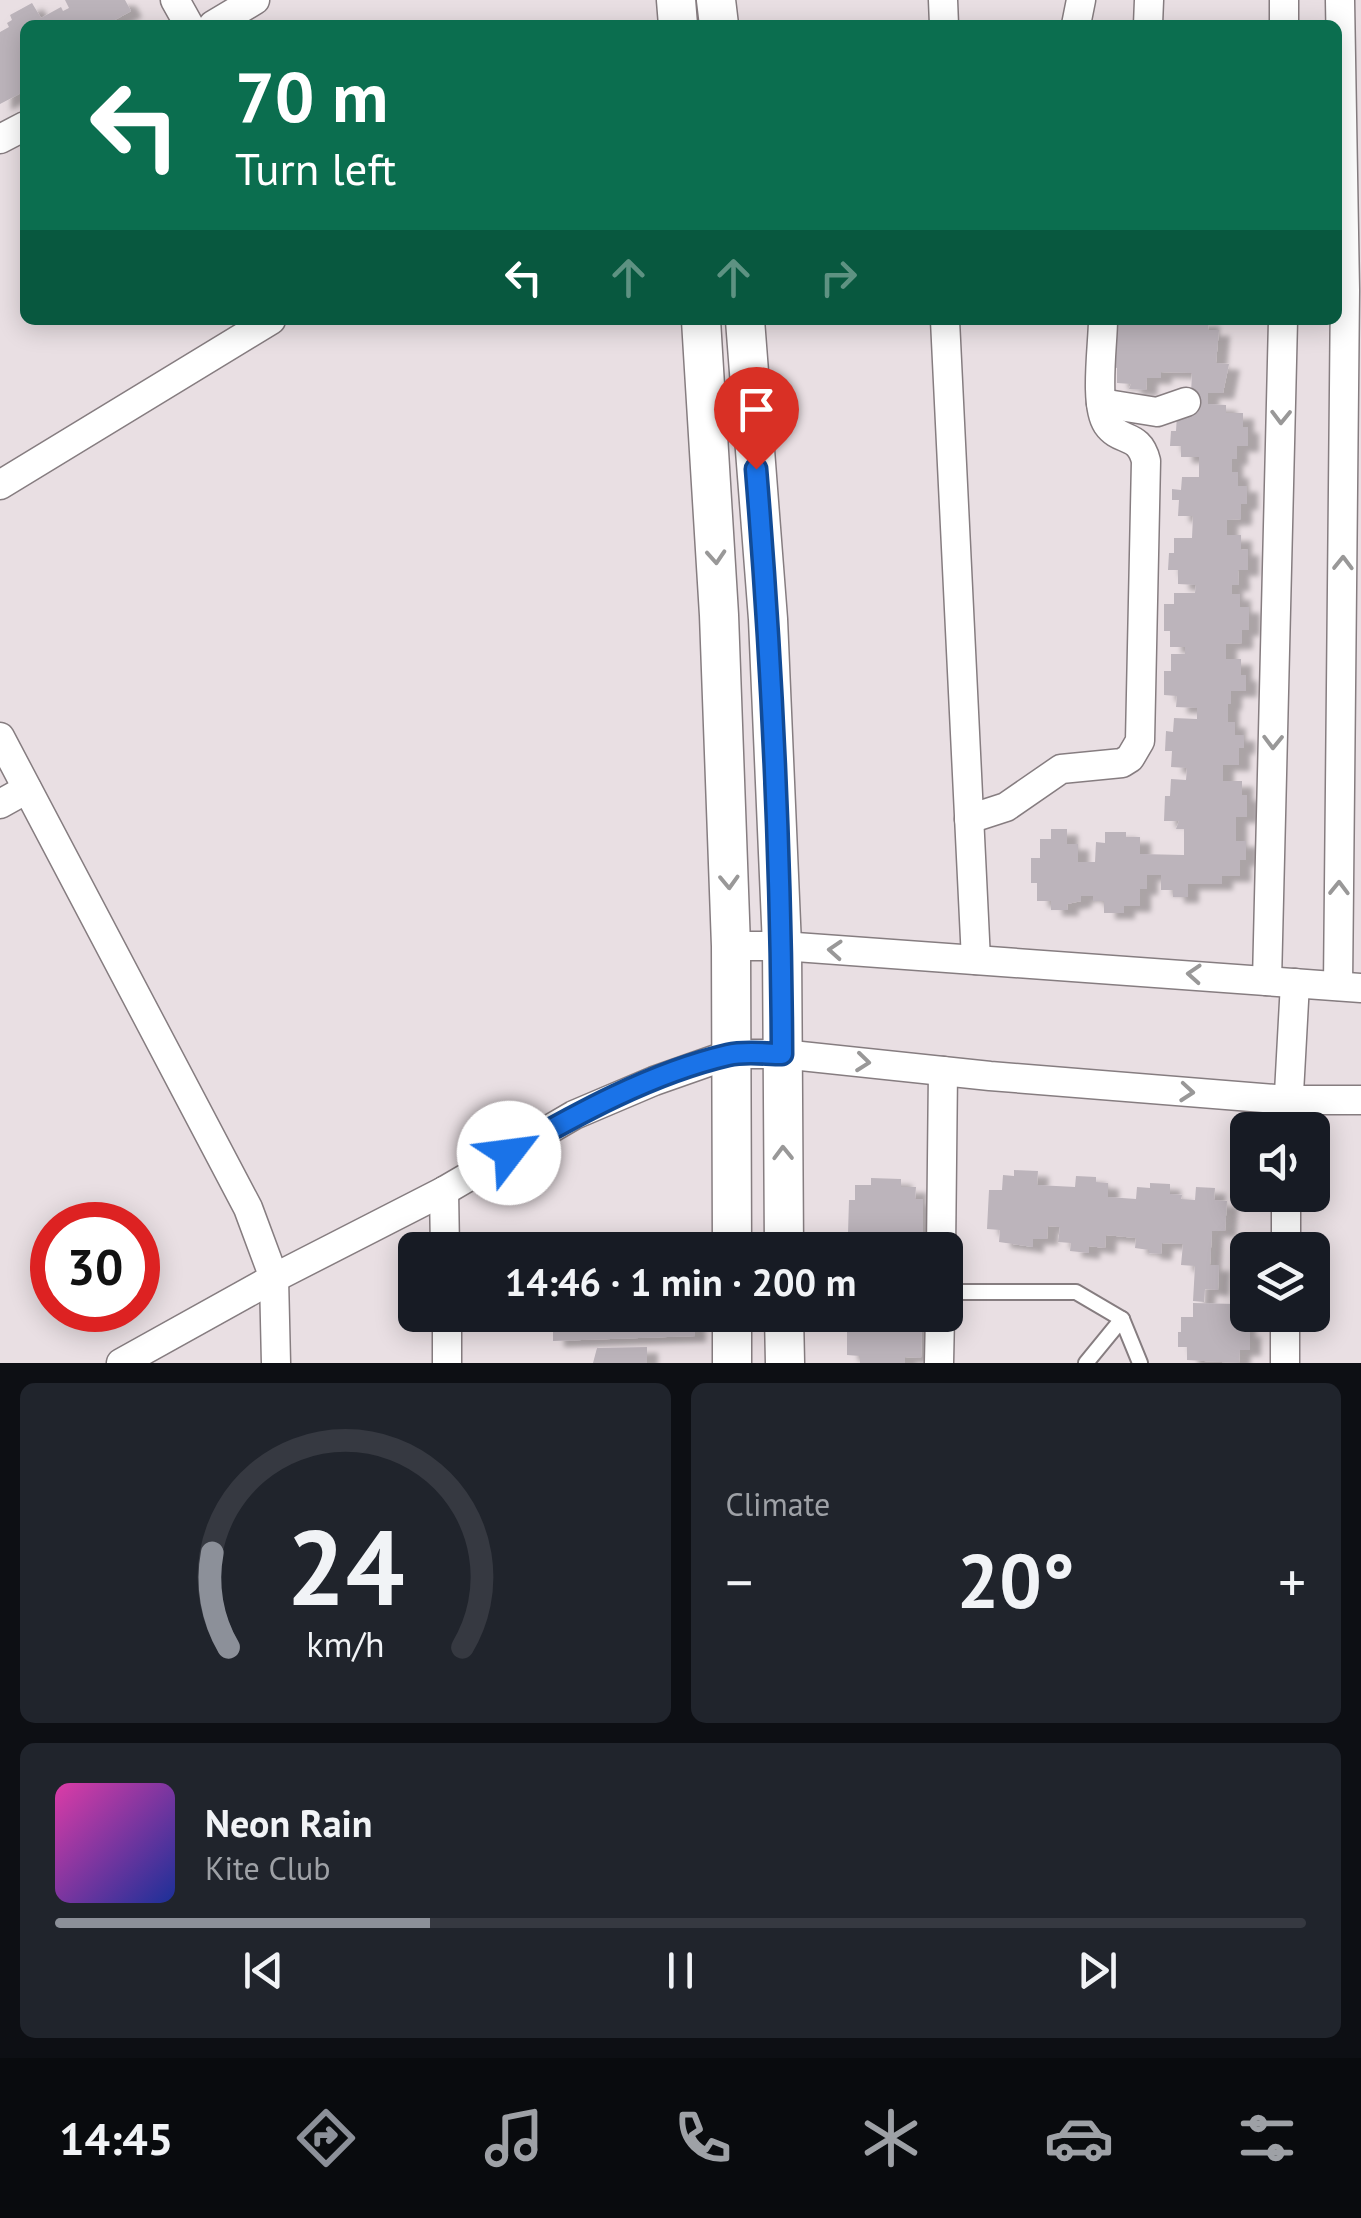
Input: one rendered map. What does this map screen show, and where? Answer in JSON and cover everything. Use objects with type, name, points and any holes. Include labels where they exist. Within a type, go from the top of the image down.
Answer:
[{"type":"main road","points":[[701,325],[719,615],[732,946],[732,1232]]},
{"type":"main road","points":[[745,325],[768,619],[782,946],[784,1232]]},
{"type":"main road","points":[[732,1332],[732,1363]]},
{"type":"main road","points":[[784,1332],[785,1363]]},
{"type":"street","points":[[221,20],[255,0]]},
{"type":"street","points":[[732,946],[782,946],[1350,987],[1353,291],[1342,45]]},
{"type":"street","points":[[0,485],[263,325]]},
{"type":"street","points":[[944,325],[976,960]]},
{"type":"street","points":[[969,819],[1006,807],[1061,770],[1122,762],[1130,758],[1140,741],[1146,461],[1135,441],[1108,426],[1101,403],[1103,325]]},
{"type":"street","points":[[1267,981],[1284,325]]},
{"type":"street","points":[[1101,403],[1157,412],[1186,402]]},
{"type":"street","points":[[0,736],[248,1208],[274,1278],[276,1363]]},
{"type":"street","points":[[0,804],[28,789]]},
{"type":"street","points":[[1288,1112],[1296,982]]},
{"type":"street","points":[[121,1363],[274,1278],[444,1191],[574,1115],[731,1054],[782,1054],[1288,1100],[1361,1100]]},
{"type":"street","points":[[941,1232],[943,1071]]},
{"type":"street","points":[[444,1191],[445,1232]]},
{"type":"street","points":[[447,1332],[447,1363]]},
{"type":"street","points":[[939,1363],[940,1332]]},
{"type":"street","points":[[1285,1332],[1285,1363]]},
{"type":"lane","points":[[963,1292],[1076,1292],[1122,1319],[1140,1363]]},
{"type":"lane","points":[[1086,1363],[1122,1319]]},
{"type":"building","points":[[65,0],[125,0],[131,11],[115,20],[20,20],[20,94],[0,104],[0,32],[9,27],[10,15],[32,3],[41,18],[61,7],[63,11],[69,8]]},
{"type":"building","points":[[1116,325],[1208,325],[1208,330],[1219,330],[1216,363],[1229,364],[1223,393],[1208,393],[1208,404],[1226,405],[1226,413],[1243,413],[1243,427],[1248,427],[1248,446],[1237,446],[1237,459],[1232,459],[1232,472],[1238,472],[1238,486],[1247,486],[1247,504],[1241,504],[1241,519],[1227,520],[1227,535],[1241,535],[1241,550],[1248,549],[1248,570],[1238,570],[1239,585],[1232,585],[1232,594],[1240,594],[1240,607],[1249,607],[1249,630],[1242,630],[1242,643],[1226,644],[1226,659],[1241,659],[1241,675],[1246,675],[1246,691],[1231,691],[1228,704],[1228,722],[1235,722],[1235,735],[1244,735],[1244,748],[1239,748],[1239,765],[1223,765],[1223,781],[1242,781],[1242,795],[1247,795],[1247,817],[1236,817],[1236,841],[1246,841],[1246,860],[1240,860],[1240,876],[1222,876],[1222,884],[1188,884],[1188,897],[1173,897],[1173,890],[1161,890],[1161,875],[1147,875],[1147,889],[1140,889],[1140,906],[1124,906],[1124,913],[1104,913],[1104,901],[1093,901],[1093,896],[1081,896],[1081,901],[1067,904],[1068,910],[1051,910],[1051,901],[1037,901],[1037,883],[1031,883],[1031,858],[1040,858],[1040,839],[1051,839],[1051,829],[1067,829],[1067,844],[1078,844],[1078,862],[1095,862],[1096,842],[1105,843],[1105,832],[1140,837],[1140,854],[1184,855],[1184,829],[1176,829],[1179,821],[1164,821],[1165,796],[1170,796],[1171,779],[1186,780],[1187,768],[1171,767],[1172,751],[1165,751],[1166,731],[1173,732],[1174,718],[1197,719],[1197,708],[1176,707],[1177,696],[1164,695],[1164,671],[1171,671],[1171,654],[1185,654],[1185,647],[1170,647],[1170,631],[1164,631],[1164,604],[1174,604],[1174,593],[1195,593],[1196,585],[1178,584],[1178,570],[1168,570],[1174,538],[1192,538],[1193,516],[1178,516],[1179,500],[1172,500],[1172,489],[1181,490],[1182,477],[1199,477],[1199,457],[1181,457],[1181,446],[1170,446],[1177,415],[1190,415],[1192,373],[1161,372],[1161,378],[1147,378],[1146,390],[1129,389],[1131,384],[1117,383],[1117,368],[1110,367]]},
{"type":"building","points":[[1014,1170],[1038,1171],[1037,1185],[1075,1187],[1076,1176],[1096,1177],[1096,1182],[1108,1183],[1108,1197],[1136,1199],[1137,1187],[1150,1188],[1150,1183],[1170,1184],[1170,1194],[1182,1195],[1181,1199],[1195,1200],[1196,1187],[1215,1188],[1214,1200],[1227,1201],[1225,1231],[1212,1231],[1210,1265],[1219,1265],[1218,1290],[1205,1289],[1204,1302],[1193,1301],[1195,1266],[1181,1265],[1183,1244],[1162,1243],[1161,1254],[1149,1253],[1135,1248],[1136,1238],[1106,1235],[1105,1248],[1089,1246],[1089,1253],[1070,1251],[1071,1243],[1058,1242],[1060,1227],[1048,1226],[1047,1239],[1033,1239],[1033,1247],[999,1242],[1000,1230],[987,1229],[989,1190],[1002,1190],[1003,1175],[1014,1176]]},
{"type":"building","points":[[871,1178],[901,1179],[901,1187],[916,1187],[915,1199],[923,1199],[923,1232],[848,1232],[849,1200],[855,1200],[855,1185],[871,1185]]},
{"type":"building","points":[[1193,1303],[1230,1304],[1230,1332],[1250,1332],[1250,1350],[1240,1350],[1239,1363],[1187,1360],[1187,1347],[1178,1347],[1178,1332],[1181,1317],[1193,1317]]},
{"type":"building","points":[[553,1332],[695,1332],[695,1336],[553,1341]]},
{"type":"building","points":[[847,1332],[922,1332],[921,1358],[905,1357],[905,1363],[860,1363],[860,1356],[847,1355]]},
{"type":"building","points":[[647,1347],[647,1363],[593,1363],[597,1348]]},
{"type":"route","points":[[509,1153],[574,1115],[654,1081],[731,1054],[782,1054],[782,946],[768,619],[756,469]]}]
